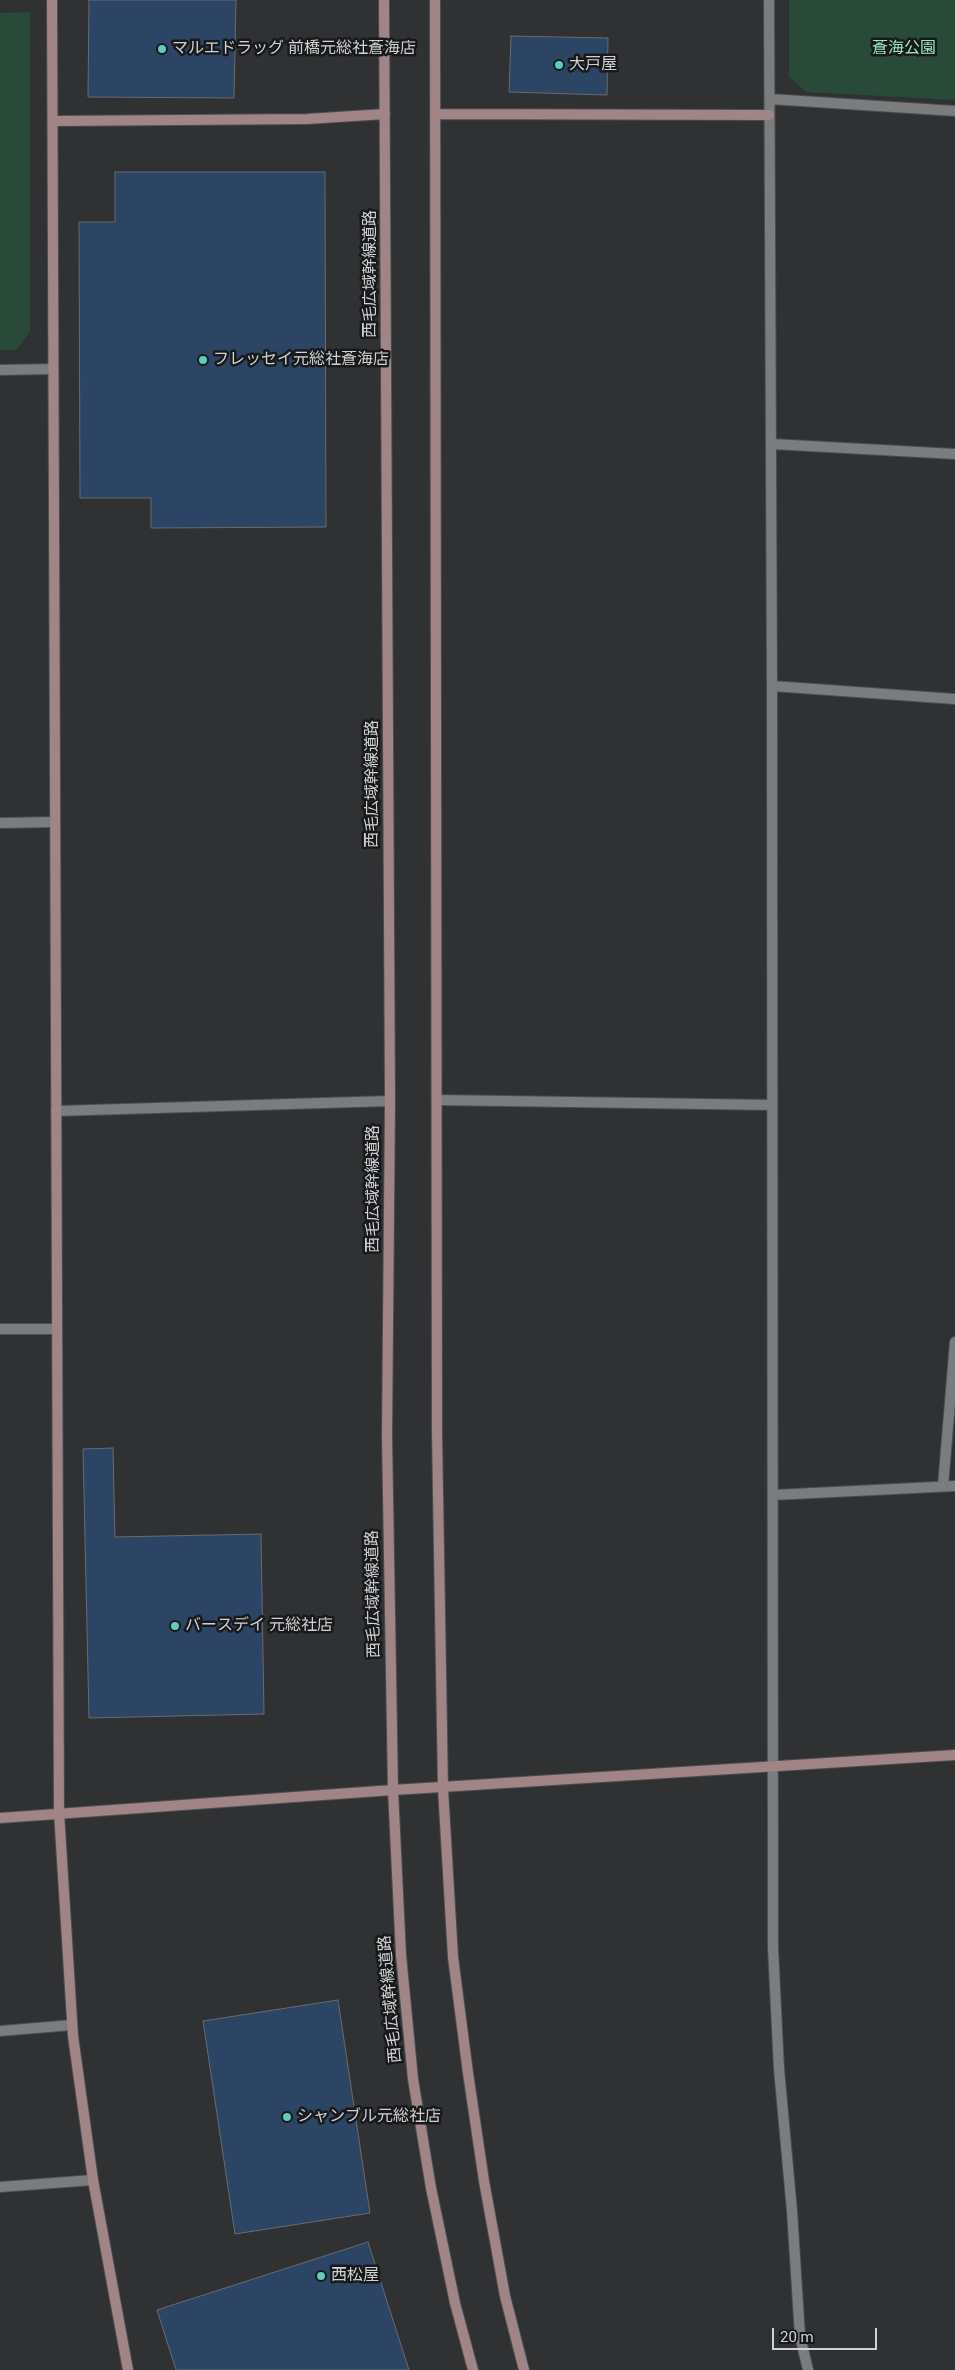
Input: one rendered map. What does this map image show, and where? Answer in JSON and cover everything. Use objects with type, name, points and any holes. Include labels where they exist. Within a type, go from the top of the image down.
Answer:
[{"type":"main road","points":[[52,0],[59,1812],[72,2025],[93,2180],[128,2370]]},
{"type":"main road","name":"西毛広域幹線道路","points":[[384,0],[390,1101],[387,1436],[392,1790],[401,1956],[413,2079],[455,2303],[473,2370]]},
{"type":"main road","points":[[435,0],[437,1433],[443,1788],[454,1957],[468,2073],[484,2181],[505,2296],[524,2370]]},
{"type":"main road","points":[[53,121],[307,119],[386,114]]},
{"type":"main road","points":[[435,114],[769,115]]},
{"type":"main road","points":[[0,1818],[59,1812],[392,1790],[955,1755]]},
{"type":"street","points":[[769,0],[772,444],[773,1948],[779,2069],[792,2211],[800,2336],[808,2370]]},
{"type":"street","points":[[770,99],[955,111]]},
{"type":"street","points":[[0,370],[53,369]]},
{"type":"street","points":[[772,444],[955,454]]},
{"type":"street","points":[[772,686],[955,699]]},
{"type":"street","points":[[0,823],[54,822]]},
{"type":"street","points":[[437,1100],[772,1105]]},
{"type":"street","points":[[56,1111],[390,1101]]},
{"type":"street","points":[[0,1329],[57,1329]]},
{"type":"street","points":[[943,1486],[955,1342]]},
{"type":"street","points":[[773,1495],[955,1486]]},
{"type":"street","points":[[0,2031],[72,2025]]},
{"type":"street","points":[[0,2187],[93,2180]]},
{"type":"green space","name":"蒼海公園","points":[[789,0],[955,0],[955,100],[806,92],[789,76]]},
{"type":"green space","points":[[30,12],[30,332],[16,350],[0,350],[0,13]]},
{"type":"building","name":"マルエドラッグ 前橋元総社蒼海店","points":[[89,0],[236,0],[234,98],[88,97]]},
{"type":"building","name":"大戸屋","points":[[511,36],[608,38],[607,95],[509,92]]},
{"type":"building","name":"フレッセイ元総社蒼海店","points":[[115,172],[325,172],[326,527],[151,528],[151,498],[80,498],[79,222],[115,222]]},
{"type":"building","name":"バースデイ 元総社店","points":[[113,1448],[115,1537],[261,1534],[264,1714],[89,1718],[83,1449]]},
{"type":"building","name":"シャンブル元総社店","points":[[338,2000],[370,2213],[235,2234],[203,2021]]},
{"type":"building","name":"西松屋","points":[[368,2242],[409,2370],[176,2370],[157,2310]]},
{"type":"place","name":"マルエドラッグ 前橋元総社蒼海店","points":[[162,49]]},
{"type":"place","name":"大戸屋","points":[[559,65]]},
{"type":"place","name":"フレッセイ元総社蒼海店","points":[[203,360]]},
{"type":"place","name":"バースデイ 元総社店","points":[[175,1626]]},
{"type":"place","name":"シャンブル元総社店","points":[[287,2117]]},
{"type":"place","name":"西松屋","points":[[321,2276]]}]
